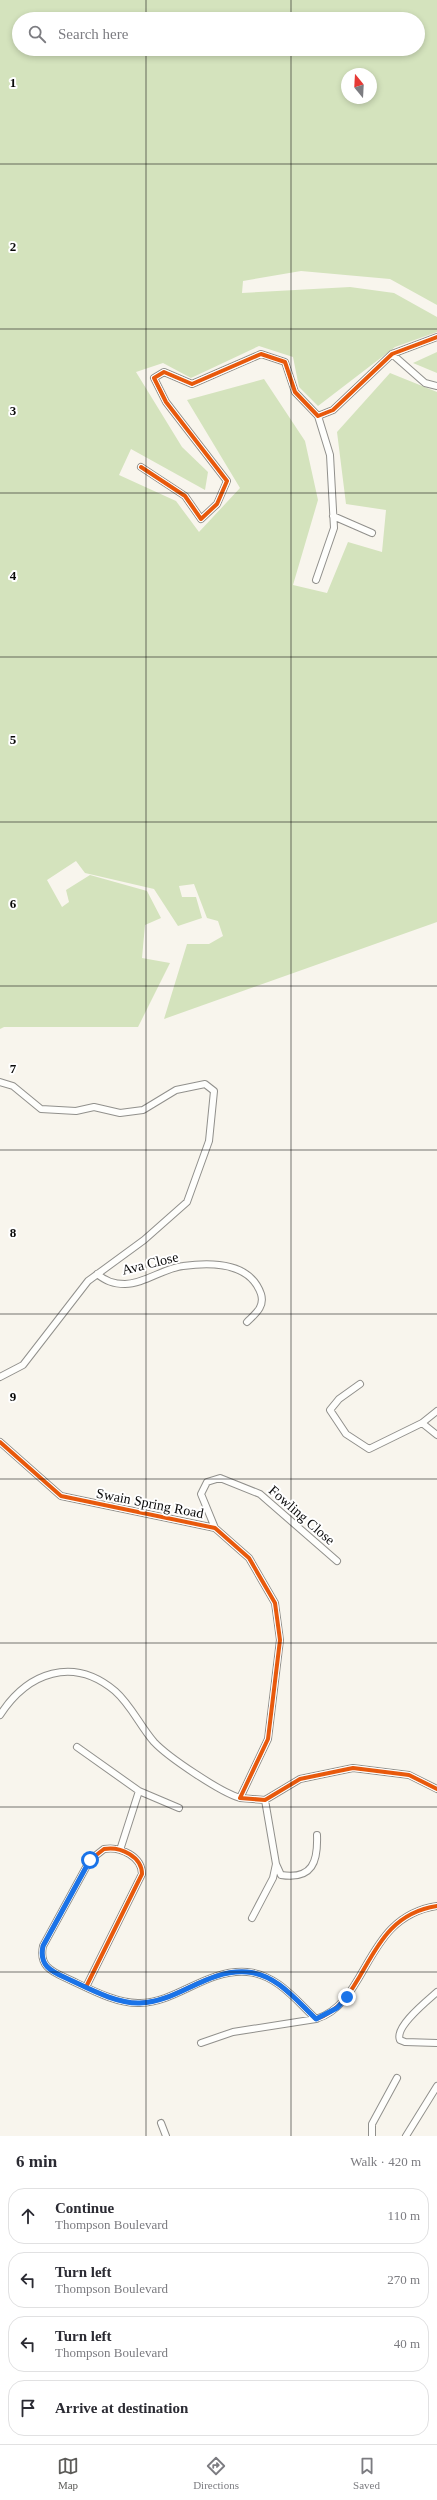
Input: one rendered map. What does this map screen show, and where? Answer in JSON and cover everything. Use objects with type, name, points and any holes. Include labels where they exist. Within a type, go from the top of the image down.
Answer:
[{"type":"street","points":[[318,416],[333,410],[392,354],[437,337]]},
{"type":"street","points":[[141,467],[185,496],[201,519],[217,504],[227,481],[166,402],[154,378],[164,372],[192,384],[261,354],[285,362],[295,392],[318,416],[330,454],[334,528],[316,580]]},
{"type":"street","points":[[392,354],[425,383],[437,386]]},
{"type":"street","points":[[333,516],[372,533]]},
{"type":"street","points":[[0,1082],[14,1086],[41,1109],[76,1111],[94,1107],[120,1113],[143,1110],[176,1090],[205,1084],[214,1091],[209,1141],[187,1202],[144,1240],[88,1281],[23,1365],[0,1377]]},
{"type":"street","name":"Ava Close","points":[[97,1274],[108,1282],[127,1284],[183,1266],[219,1265],[241,1270],[252,1278],[263,1299],[261,1309],[247,1322]]},
{"type":"street","points":[[360,1384],[339,1399],[330,1410],[346,1434],[369,1449],[422,1423],[437,1411]]},
{"type":"street","points":[[422,1423],[437,1435]]},
{"type":"street","name":"Swain Spring Road","points":[[0,1442],[61,1496],[215,1528],[249,1558],[274,1602],[280,1640],[268,1739],[240,1798]]},
{"type":"street","name":"Fowling Close","points":[[215,1528],[201,1494],[207,1482],[220,1478],[260,1494],[337,1561]]},
{"type":"street","points":[[0,1716],[9,1702],[25,1687],[50,1674],[74,1671],[92,1676],[116,1692],[155,1742],[225,1793],[240,1798],[264,1800],[300,1779],[353,1768],[409,1775],[437,1790]]},
{"type":"street","points":[[77,1747],[139,1791],[179,1808]]},
{"type":"street","points":[[120,1850],[139,1791]]},
{"type":"street","points":[[264,1800],[276,1864],[282,1875],[294,1875],[307,1870],[316,1861],[318,1855],[317,1835]]},
{"type":"street","points":[[86,1988],[142,1874],[137,1860],[120,1850],[110,1848],[94,1855],[43,1946],[42,1961],[49,1970],[86,1988],[126,2002],[151,2002],[212,1977],[247,1972],[262,1975],[275,1981],[316,2019]]},
{"type":"street","points":[[252,1918],[273,1878],[276,1864]]},
{"type":"street","points":[[201,2043],[233,2032],[316,2019],[337,2008],[347,1997],[362,1970],[394,1926],[417,1911],[437,1906]]},
{"type":"street","points":[[437,1992],[402,2026],[399,2035],[400,2040],[404,2042],[437,2043]]},
{"type":"street","points":[[372,2136],[372,2124],[397,2078]]},
{"type":"street","points":[[406,2136],[437,2086]]},
{"type":"street","points":[[162,2123],[166,2136]]},
{"type":"green space","points":[[0,0],[437,0],[437,305],[390,279],[301,271],[243,281],[242,293],[350,287],[394,293],[437,317],[437,332],[395,347],[318,406],[299,387],[293,357],[259,346],[191,378],[163,363],[136,372],[182,447],[208,472],[205,490],[131,449],[119,475],[176,501],[199,532],[240,488],[187,400],[264,379],[305,441],[318,500],[293,585],[327,593],[348,542],[382,552],[386,510],[346,504],[337,432],[390,373],[437,392],[437,922],[164,1019],[187,944],[209,944],[223,936],[218,921],[207,918],[194,884],[179,886],[182,897],[196,897],[202,918],[178,926],[154,889],[85,873],[76,861],[47,880],[62,907],[69,902],[66,890],[90,875],[147,891],[161,918],[145,925],[142,958],[170,963],[138,1027],[4,1027],[0,1029]]},
{"type":"green space","points":[[437,352],[437,373],[413,363]]},
{"type":"cycle path","points":[[141,467],[185,496],[201,519],[217,504],[227,481],[166,402],[154,378],[164,372],[192,384],[261,354],[285,362],[295,392],[318,416],[333,410],[392,354],[437,337]]},
{"type":"cycle path","points":[[0,1442],[61,1496],[215,1528],[249,1558],[275,1603],[280,1640],[268,1739],[240,1798],[265,1800],[300,1779],[353,1768],[409,1775],[437,1789]]},
{"type":"cycle path","points":[[86,1987],[142,1874],[138,1862],[129,1854],[117,1849],[104,1849],[90,1860],[43,1946],[42,1953],[44,1963],[51,1970],[102,1995],[131,2003],[154,2001],[167,1997],[218,1975],[232,1972],[247,1972],[267,1978],[285,1989],[316,2019],[334,2010],[347,1996],[359,1979],[380,1942],[394,1926],[413,1913],[437,1906]]},
{"type":"route","points":[[90,1860],[43,1946],[42,1961],[49,1970],[86,1988],[126,2002],[151,2002],[164,1998],[212,1977],[247,1972],[262,1975],[275,1981],[316,2019],[337,2008],[347,1997]]}]
